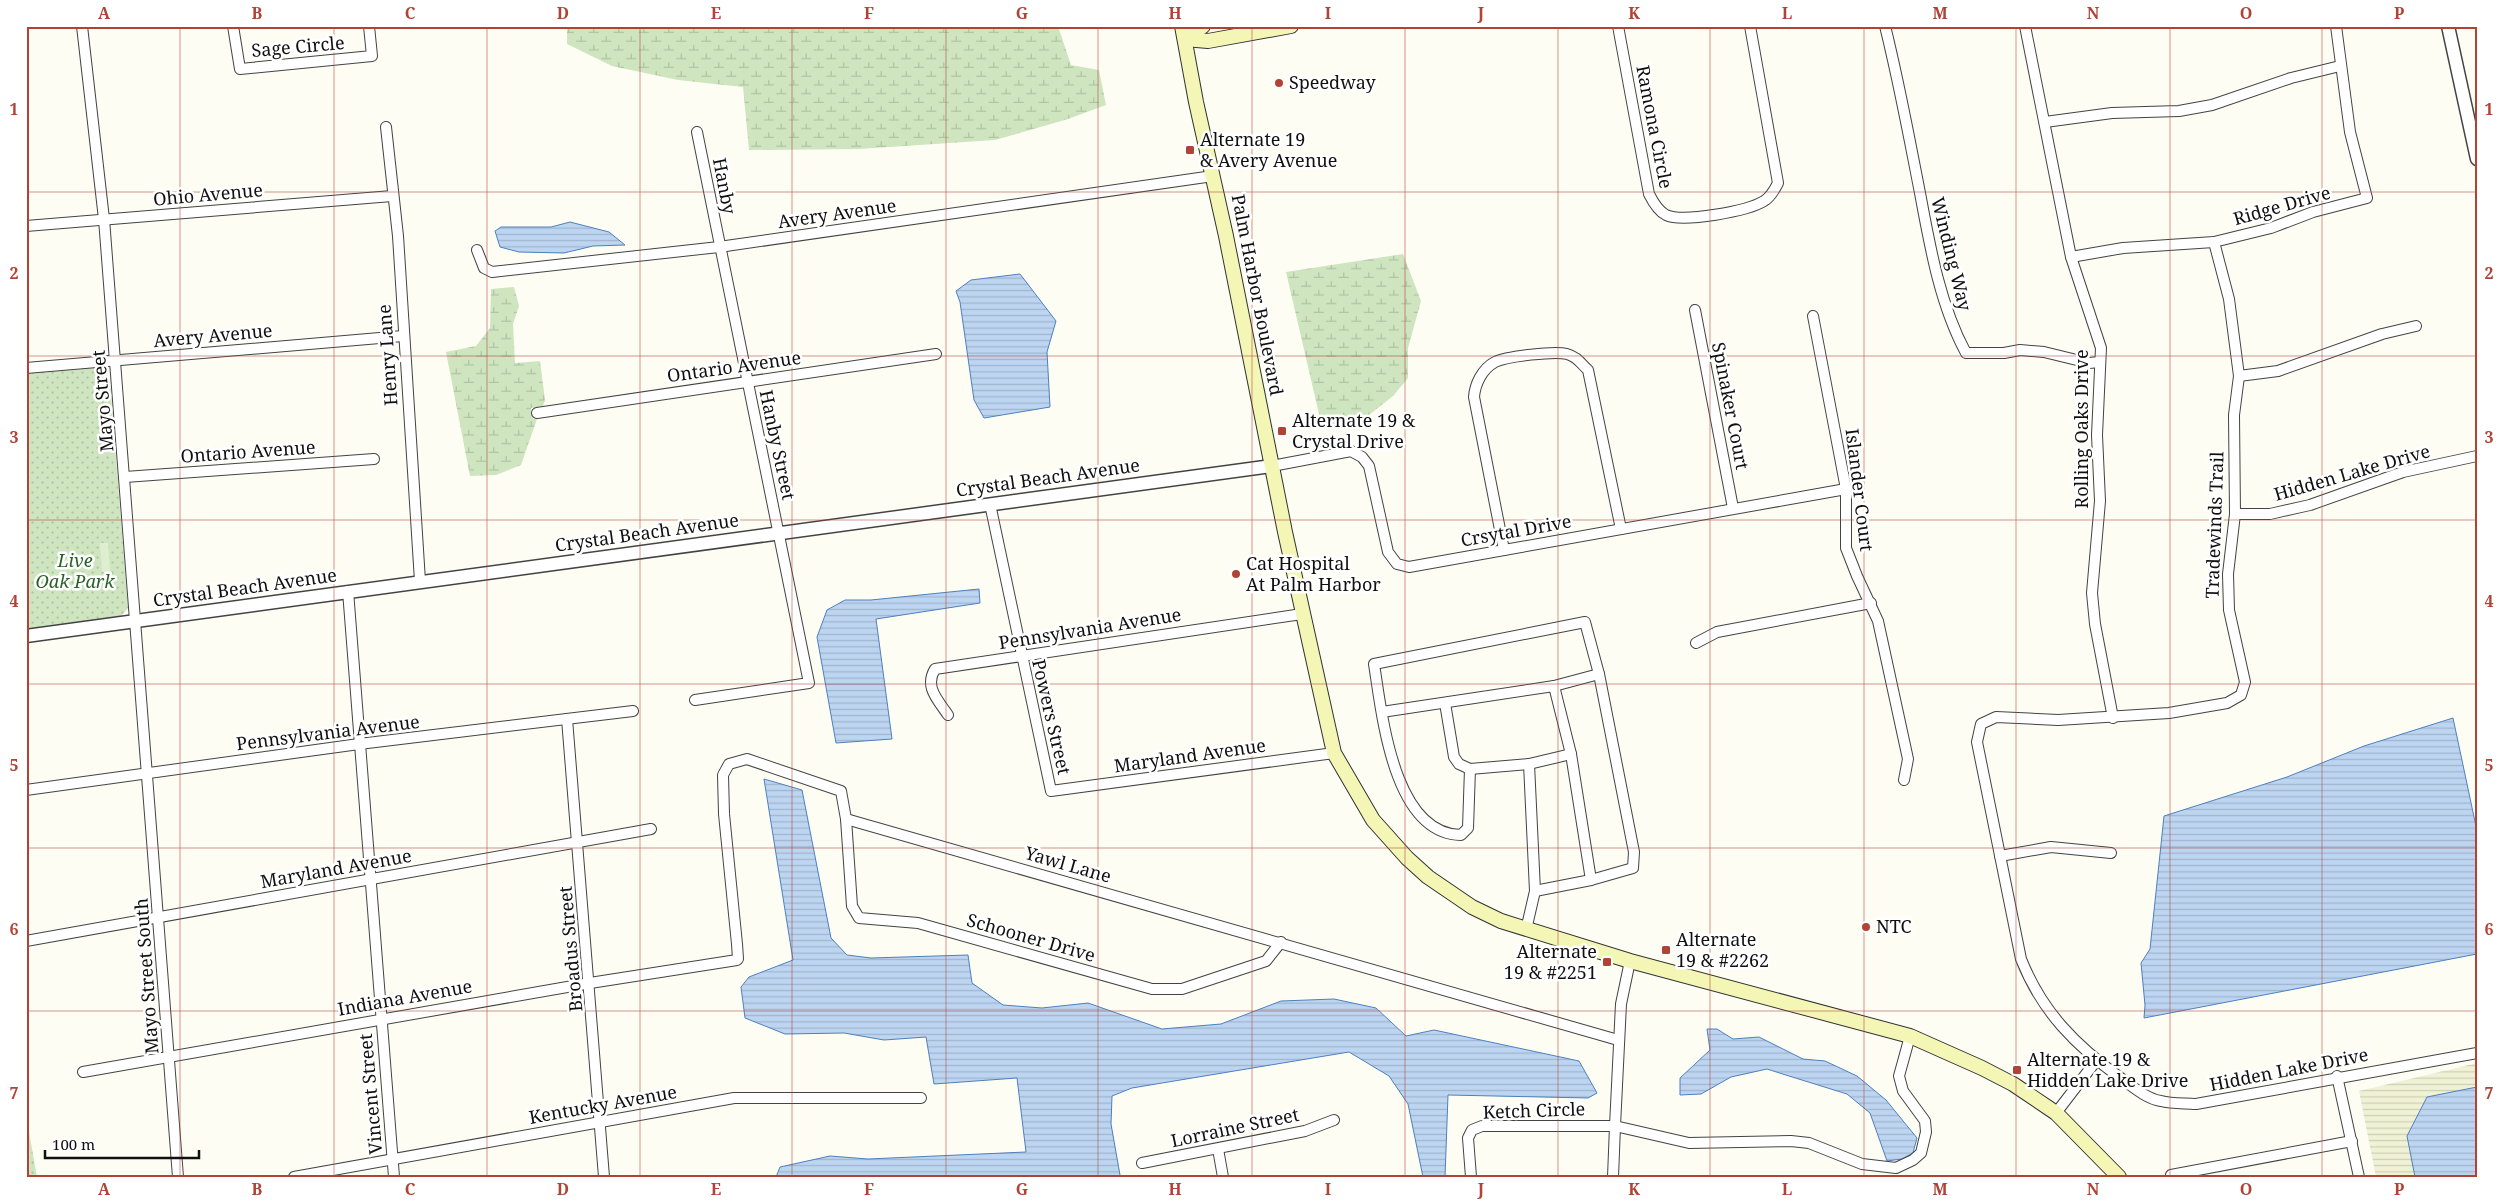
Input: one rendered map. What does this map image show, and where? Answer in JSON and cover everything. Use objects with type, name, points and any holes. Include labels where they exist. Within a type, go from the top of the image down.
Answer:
[{"type":"main road","points":[[1184,33],[1203,26]]},
{"type":"main road","points":[[1184,33],[1208,41],[1291,26]]},
{"type":"main road","name":"Palm Harbor Boulevard","points":[[1184,33],[1196,102],[1213,176],[1302,614],[1334,753],[1373,820],[1407,858],[1446,891],[1466,903],[1526,930],[1630,961]]},
{"type":"main road","points":[[1630,961],[1910,1036],[1997,1076],[2056,1114],[2119,1177]]},
{"type":"street","name":"Mayo Street","points":[[82,26],[104,219],[148,773]]},
{"type":"street","name":"Sage Circle","points":[[233,26],[240,69],[372,56],[369,26]]},
{"type":"street","name":"Ramona Circle","points":[[1618,26],[1649,194],[1656,207],[1665,215],[1679,219],[1736,210],[1764,201],[1778,183],[1750,26]]},
{"type":"street","name":"Winding Way","points":[[1885,26],[1897,75],[1932,251],[1953,329],[1966,353],[2004,353],[2020,350],[2044,352],[2089,363],[2100,362]]},
{"type":"street","name":"Rolling Oaks Drive","points":[[2025,26],[2071,257],[2095,325],[2101,348],[2097,435],[2100,501],[2092,592],[2095,624],[2113,718]]},
{"type":"street","points":[[2045,122],[2112,113],[2180,111],[2212,105],[2291,78],[2340,66],[2336,26]]},
{"type":"street","points":[[2448,26],[2477,159]]},
{"type":"street","name":"Ridge Drive","points":[[2071,257],[2123,248],[2214,242],[2271,228],[2313,212],[2367,198],[2350,132],[2340,66]]},
{"type":"street","name":"Henry Lane","points":[[386,127],[392,196],[398,236],[420,581]]},
{"type":"street","name":"Hanby","points":[[697,132],[719,247]]},
{"type":"street","name":"Avery Avenue","points":[[477,250],[484,268],[492,272],[719,247],[1213,176]]},
{"type":"street","name":"Ohio Avenue","points":[[26,226],[392,196]]},
{"type":"street","name":"Tradewinds Trail","points":[[1981,724],[1996,717],[2058,720],[2169,713],[2227,703],[2241,695],[2244,682],[2228,610],[2228,574],[2235,514],[2234,415],[2239,376],[2231,308],[2214,242]]},
{"type":"street","name":"Hanby Street","points":[[719,247],[779,532]]},
{"type":"street","name":"Spinaker Court","points":[[1695,310],[1734,508]]},
{"type":"street","name":"Islander Court","points":[[1813,316],[1846,490],[1844,520],[1846,548],[1878,620],[1908,759],[1904,780]]},
{"type":"street","points":[[2239,376],[2278,370],[2382,334],[2416,326]]},
{"type":"street","name":"Avery Avenue","points":[[26,368],[403,336]]},
{"type":"street","points":[[1504,550],[1474,397],[1475,387],[1479,378],[1495,362],[1556,352],[1580,360],[1588,370],[1621,529]]},
{"type":"street","name":"Ontario Avenue","points":[[537,413],[936,354]]},
{"type":"street","name":"Crsytal Drive","points":[[1272,466],[1351,452],[1362,457],[1369,466],[1388,552],[1397,564],[1409,567],[1734,508],[1846,490]]},
{"type":"street","name":"Hidden Lake Drive","points":[[2235,514],[2270,514],[2310,505],[2404,472],[2477,456]]},
{"type":"street","name":"Ontario Avenue","points":[[125,477],[374,459]]},
{"type":"street","name":"Crystal Beach Avenue","points":[[26,636],[1272,466]]},
{"type":"street","name":"Powers Street","points":[[990,504],[1051,791]]},
{"type":"street","points":[[695,700],[809,683],[779,532]]},
{"type":"street","name":"Vincent Street","points":[[348,591],[369,879],[394,1177]]},
{"type":"street","points":[[1696,643],[1717,632],[1871,603]]},
{"type":"street","name":"Pennsylvania Avenue","points":[[948,715],[930,690],[930,677],[935,669],[1302,614]]},
{"type":"street","points":[[1470,769],[1468,828],[1461,835],[1451,835],[1434,829],[1412,806],[1395,768],[1382,712],[1374,664],[1585,622],[1598,674],[1634,852],[1633,868],[1591,880],[1535,891]]},
{"type":"street","points":[[1382,712],[1554,686],[1598,674]]},
{"type":"street","points":[[1554,686],[1571,754],[1591,880]]},
{"type":"street","points":[[1445,703],[1454,757],[1459,764],[1470,769],[1529,764],[1571,754]]},
{"type":"street","name":"Pennsylvania Avenue","points":[[26,790],[359,744],[633,711]]},
{"type":"street","name":"Broadus Street","points":[[567,719],[590,983],[604,1177]]},
{"type":"street","name":"Hidden Lake Drive","points":[[1981,724],[1977,742],[2021,958],[2032,986],[2055,1020],[2096,1061],[2139,1091],[2160,1101],[2196,1104],[2337,1076],[2477,1052]]},
{"type":"street","name":"Maryland Avenue","points":[[1051,791],[1334,753]]},
{"type":"street","name":"Indiana Avenue","points":[[83,1072],[169,1055],[590,983],[734,961],[738,959],[724,814],[723,775],[729,764],[747,759],[841,791],[846,819]]},
{"type":"street","points":[[1526,930],[1535,891],[1529,764]]},
{"type":"street","name":"Mayo Street South","points":[[148,773],[178,1177]]},
{"type":"street","name":"Schooner Drive","points":[[846,819],[852,906],[859,918],[918,923],[1152,989],[1166,991],[1182,989],[1215,980],[1266,961],[1281,942]]},
{"type":"street","name":"Yawl Lane","points":[[846,819],[1618,1040]]},
{"type":"street","name":"Maryland Avenue","points":[[26,940],[651,829]]},
{"type":"street","points":[[2000,856],[2051,848],[2111,852]]},
{"type":"street","points":[[1613,1177],[1618,1040],[1621,1004],[1630,961]]},
{"type":"street","points":[[1615,1126],[1689,1143],[1791,1141],[1809,1143],[1862,1164],[1896,1168],[1913,1160],[1921,1153],[1926,1132],[1925,1121],[1903,1091],[1899,1076],[1910,1036]]},
{"type":"street","points":[[2056,1114],[2096,1061]]},
{"type":"street","points":[[2337,1076],[2359,1177]]},
{"type":"street","name":"Kentucky Avenue","points":[[294,1177],[734,1098],[920,1098]]},
{"type":"street","name":"Lorraine Street","points":[[1142,1163],[1305,1131],[1334,1120]]},
{"type":"street","name":"Ketch Circle","points":[[1471,1177],[1468,1138],[1472,1130],[1482,1126],[1615,1126]]},
{"type":"street","points":[[2171,1175],[2352,1141]]},
{"type":"street","points":[[1218,1149],[1223,1177]]},
{"type":"green space","points":[[567,26],[1058,26],[1071,65],[1099,70],[1106,105],[1068,119],[995,140],[859,149],[749,150],[743,87],[678,80],[612,66],[567,44]]},
{"type":"green space","points":[[1403,254],[1421,301],[1408,348],[1408,378],[1393,396],[1364,419],[1322,427],[1286,272]]},
{"type":"green space","points":[[514,287],[519,306],[513,324],[515,363],[540,361],[545,400],[543,406],[531,408],[533,419],[537,419],[521,465],[496,475],[470,476],[446,352],[476,346],[490,328],[491,289]]},
{"type":"green space","name":"Live Oak Park","points":[[92,365],[105,370],[110,383],[128,608],[121,616],[26,629],[26,371]]},
{"type":"green space","points":[[100,543],[108,543],[110,571],[102,572]]},
{"type":"green space","points":[[2477,1063],[2477,1087],[2427,1097],[2407,1136],[2415,1177],[2376,1177],[2359,1091]]},
{"type":"green space","points":[[26,1115],[37,1177],[26,1177]]},
{"type":"water","points":[[570,222],[609,232],[625,245],[593,246],[564,253],[519,252],[500,247],[495,231],[501,227],[551,227]]},
{"type":"water","points":[[1020,274],[1056,321],[1047,352],[1050,407],[984,418],[974,400],[960,302],[956,291],[971,280]]},
{"type":"water","points":[[979,589],[980,603],[876,619],[892,739],[836,743],[817,637],[827,610],[845,600],[871,600]]},
{"type":"water","points":[[2453,718],[2477,831],[2477,954],[2144,1018],[2145,1005],[2141,963],[2150,949],[2164,816],[2287,777],[2364,746]]},
{"type":"water","points":[[764,779],[802,790],[831,938],[847,955],[871,958],[968,955],[972,983],[1003,1005],[1042,1008],[1088,1003],[1162,1029],[1221,1024],[1281,1001],[1334,999],[1376,1008],[1406,1036],[1434,1030],[1579,1061],[1597,1093],[1588,1098],[1448,1095],[1445,1177],[1423,1177],[1408,1104],[1389,1076],[1349,1052],[1132,1088],[1112,1096],[1111,1124],[1120,1175],[1118,1177],[776,1177],[780,1167],[830,1156],[868,1159],[1026,1152],[1017,1078],[934,1084],[926,1037],[884,1040],[844,1033],[785,1034],[745,1018],[741,987],[749,977],[793,960]]},
{"type":"water","points":[[1707,1029],[1717,1029],[1733,1039],[1759,1037],[1803,1059],[1825,1061],[1857,1076],[1886,1100],[1917,1138],[1913,1153],[1902,1159],[1887,1161],[1870,1113],[1847,1094],[1767,1069],[1731,1077],[1701,1094],[1680,1095],[1680,1078],[1710,1050]]},
{"type":"water","points":[[2477,1087],[2477,1177],[2415,1177],[2407,1136],[2427,1097]]},
{"type":"place","name":"Speedway","points":[[1279,83]]},
{"type":"place","name":"Alternate 19 & Avery Avenue","points":[[1190,150]]},
{"type":"place","name":"Alternate 19 & Crystal Drive","points":[[1282,431]]},
{"type":"place","name":"Cat Hospital At Palm Harbor","points":[[1236,574]]},
{"type":"place","name":"NTC","points":[[1866,927]]},
{"type":"place","name":"Alternate 19 & #2262","points":[[1666,950]]},
{"type":"place","name":"Alternate 19 & #2251","points":[[1607,962]]},
{"type":"place","name":"Alternate 19 & Hidden Lake Drive","points":[[2017,1070]]}]
